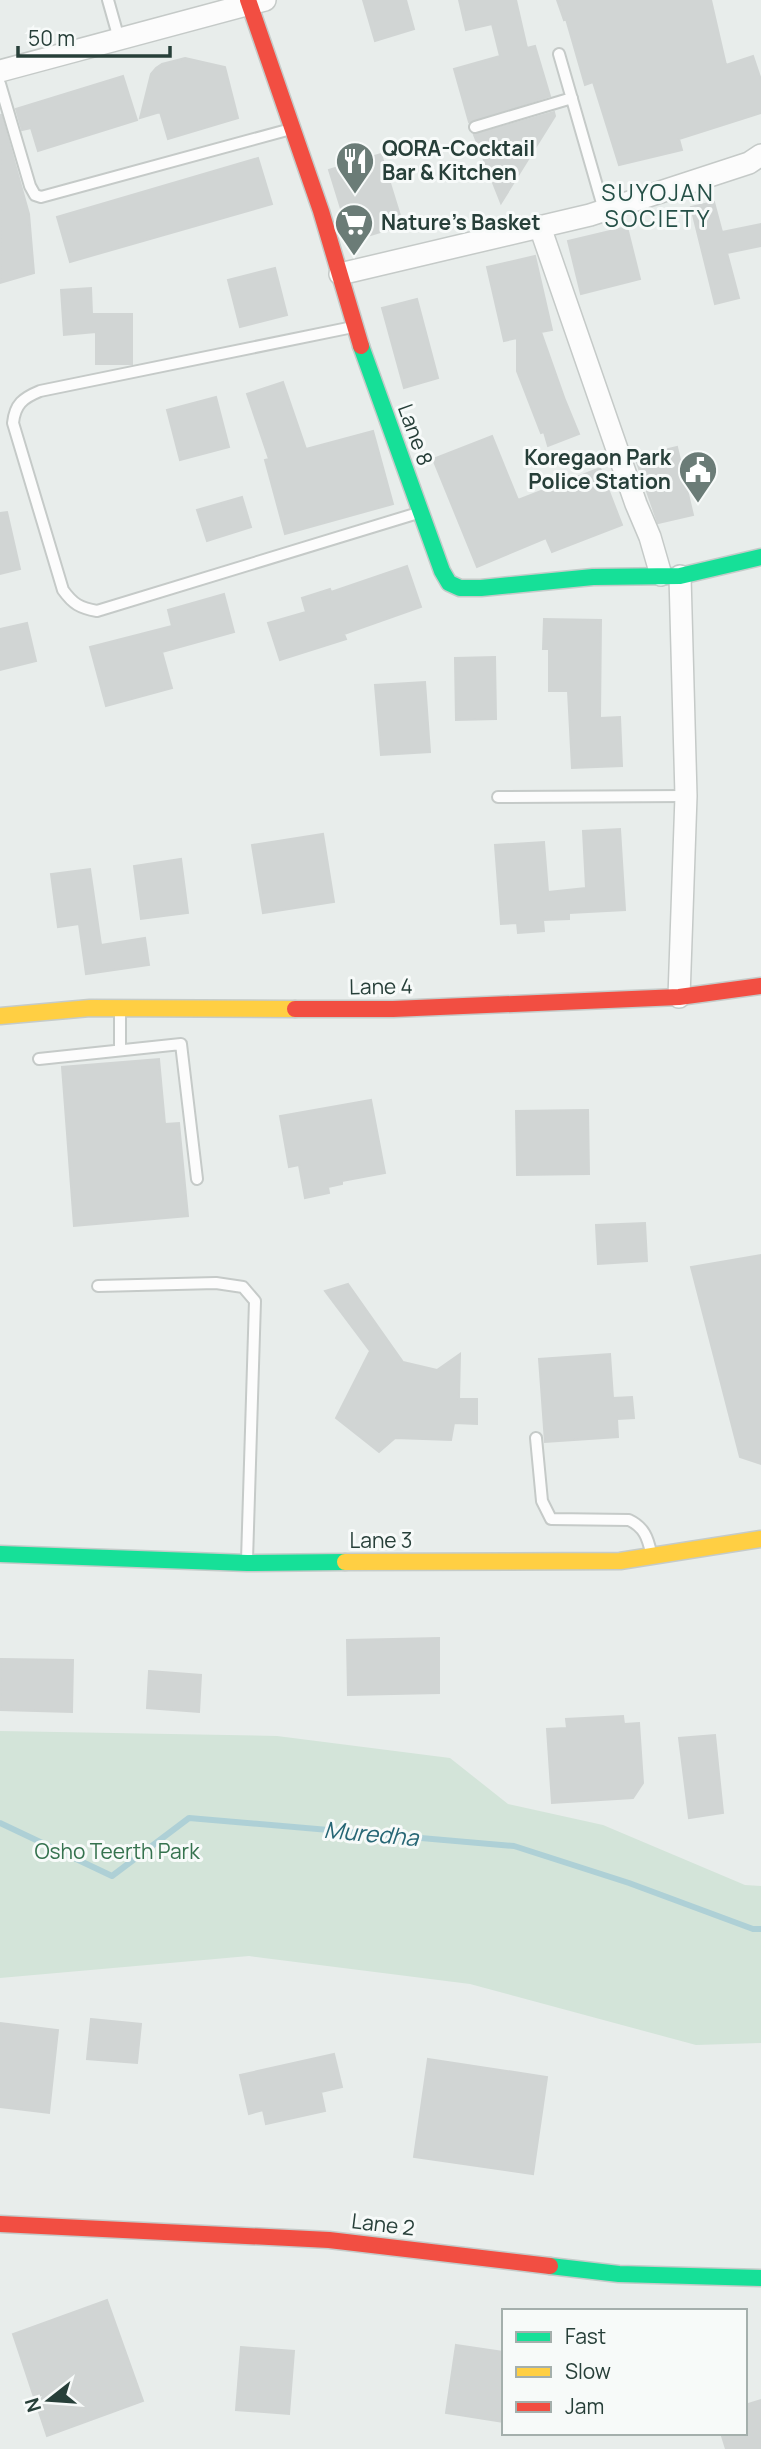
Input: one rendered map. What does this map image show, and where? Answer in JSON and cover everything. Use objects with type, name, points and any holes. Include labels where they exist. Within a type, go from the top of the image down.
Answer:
[{"type":"street","points":[[0,71],[254,1]]},
{"type":"street","name":"Lane 8","points":[[254,1],[292,129],[321,211],[354,327],[442,571],[449,583],[460,588],[593,576],[670,575],[761,557]]},
{"type":"street","points":[[340,274],[604,210],[749,163],[761,155]]},
{"type":"street","points":[[540,226],[636,504],[670,575],[686,796],[679,997]]},
{"type":"street","name":"Lane 4","points":[[0,1016],[90,1008],[393,1009],[679,997],[761,986]]},
{"type":"street","name":"Lane 3","points":[[0,1554],[247,1563],[620,1561],[761,1539]]},
{"type":"street","name":"Lane 2","points":[[0,2224],[328,2240],[619,2274],[761,2278]]},
{"type":"lane","points":[[108,0],[118,39]]},
{"type":"lane","points":[[559,54],[604,210]]},
{"type":"lane","points":[[0,84],[30,186],[35,195],[41,197],[292,129]]},
{"type":"lane","points":[[475,127],[572,98]]},
{"type":"lane","points":[[354,327],[26,396],[15,408],[13,423],[62,590],[80,608],[97,611],[421,512]]},
{"type":"lane","points":[[498,797],[686,796]]},
{"type":"lane","points":[[120,1009],[120,1050]]},
{"type":"lane","points":[[39,1059],[181,1044],[197,1179]]},
{"type":"lane","points":[[98,1286],[216,1283],[243,1287],[256,1301],[247,1563]]},
{"type":"lane","points":[[536,1438],[540,1494],[551,1519],[629,1520],[639,1525],[649,1539],[652,1556]]},
{"type":"green space","name":"Osho Teerth Park","points":[[0,1731],[277,1736],[450,1758],[508,1804],[603,1825],[745,1885],[761,1886],[761,2043],[696,2045],[470,1984],[249,1956],[0,1978]]},
{"type":"building","points":[[363,0],[406,0],[414,29],[375,41]]},
{"type":"building","points":[[459,0],[516,0],[527,48],[535,46],[550,96],[469,122],[454,69],[500,56],[492,24],[466,30]]},
{"type":"building","points":[[557,0],[711,0],[726,65],[753,56],[761,80],[761,113],[679,139],[682,150],[619,165],[593,82],[585,85],[566,19],[564,20]]},
{"type":"building","points":[[185,58],[225,67],[238,118],[168,139],[160,112],[140,118],[151,74],[162,64]]},
{"type":"building","points":[[123,76],[137,120],[38,151],[31,128],[22,130],[16,109]]},
{"type":"building","points":[[554,112],[555,116],[501,203],[474,135]]},
{"type":"building","points":[[1,114],[29,214],[34,273],[0,283]]},
{"type":"building","points":[[381,154],[403,225],[351,241],[329,170]]},
{"type":"building","points":[[258,158],[272,204],[70,262],[57,217]]},
{"type":"building","points":[[714,202],[722,232],[761,224],[761,246],[727,253],[739,298],[715,304],[691,207]]},
{"type":"building","points":[[627,227],[640,279],[581,294],[568,241]]},
{"type":"building","points":[[535,256],[552,330],[541,332],[579,434],[548,446],[517,371],[517,338],[504,341],[487,267]]},
{"type":"building","points":[[275,268],[287,315],[240,327],[228,280]]},
{"type":"building","points":[[91,288],[92,314],[132,314],[132,364],[96,364],[96,332],[64,335],[61,290]]},
{"type":"building","points":[[417,299],[438,378],[404,388],[382,308]]},
{"type":"building","points":[[283,382],[306,449],[373,431],[393,504],[285,534],[265,460],[269,459],[247,394]]},
{"type":"building","points":[[216,397],[229,447],[180,460],[167,410]]},
{"type":"building","points":[[492,436],[518,500],[600,468],[622,525],[552,552],[546,538],[477,567],[433,459]]},
{"type":"building","points":[[677,447],[693,515],[658,523],[635,457]]},
{"type":"building","points":[[242,497],[251,527],[207,541],[197,510]]},
{"type":"building","points":[[7,512],[20,569],[0,574],[0,513]]},
{"type":"building","points":[[407,566],[421,607],[344,634],[346,639],[280,660],[268,623],[306,612],[302,598],[330,589],[331,592]]},
{"type":"building","points":[[224,594],[234,632],[162,652],[172,688],[106,706],[90,647],[172,626],[168,610]]},
{"type":"building","points":[[544,619],[601,620],[600,718],[620,717],[622,766],[572,768],[568,691],[549,691],[549,649],[543,649]]},
{"type":"building","points":[[27,623],[36,661],[0,670],[0,629]]},
{"type":"building","points":[[495,657],[496,719],[456,720],[455,658]]},
{"type":"building","points":[[425,682],[430,752],[381,755],[375,685]]},
{"type":"building","points":[[620,829],[625,910],[569,913],[569,919],[543,920],[544,931],[518,933],[517,923],[501,924],[495,845],[544,842],[548,892],[586,888],[583,831]]},
{"type":"building","points":[[323,834],[334,902],[263,913],[252,845]]},
{"type":"building","points":[[181,859],[188,913],[141,919],[134,866]]},
{"type":"building","points":[[90,869],[101,945],[145,938],[149,965],[86,974],[79,924],[58,927],[51,874]]},
{"type":"building","points":[[159,1059],[165,1124],[179,1123],[188,1216],[74,1226],[62,1067]]},
{"type":"building","points":[[371,1100],[385,1173],[342,1181],[342,1184],[328,1187],[329,1193],[305,1198],[299,1165],[289,1167],[280,1116]]},
{"type":"building","points":[[588,1110],[589,1174],[517,1175],[516,1111]]},
{"type":"building","points":[[645,1223],[647,1261],[598,1264],[596,1225]]},
{"type":"building","points":[[761,1255],[761,1464],[740,1457],[691,1267]]},
{"type":"building","points":[[348,1284],[403,1362],[437,1370],[460,1354],[459,1399],[477,1399],[477,1424],[454,1423],[451,1440],[395,1438],[379,1452],[336,1418],[370,1351],[325,1291]]},
{"type":"building","points":[[610,1354],[613,1398],[632,1397],[634,1418],[617,1419],[618,1437],[545,1442],[539,1359]]},
{"type":"building","points":[[439,1638],[439,1693],[348,1695],[347,1640]]},
{"type":"building","points":[[1,1659],[73,1660],[72,1712],[0,1710]]},
{"type":"building","points":[[149,1671],[201,1675],[199,1712],[147,1708]]},
{"type":"building","points":[[623,1716],[624,1724],[639,1723],[643,1783],[633,1798],[552,1803],[547,1729],[567,1728],[566,1719]]},
{"type":"building","points":[[715,1735],[723,1813],[689,1818],[679,1738]]},
{"type":"building","points":[[91,2019],[141,2024],[137,2063],[87,2059]]},
{"type":"building","points":[[0,2023],[58,2030],[49,2113],[0,2107]]},
{"type":"building","points":[[334,2054],[342,2087],[321,2092],[325,2111],[266,2124],[263,2110],[249,2114],[240,2075]]},
{"type":"building","points":[[428,2059],[547,2077],[533,2174],[414,2157]]},
{"type":"building","points":[[107,2300],[143,2401],[47,2436],[13,2334]]},
{"type":"building","points":[[456,2345],[502,2352],[502,2422],[446,2413]]},
{"type":"building","points":[[241,2347],[294,2351],[289,2414],[236,2410]]},
{"type":"building","points":[[761,2400],[761,2449],[726,2449],[722,2435],[747,2435],[747,2404]]},
{"type":"waterway","name":"Muredha","points":[[0,1823],[112,1876],[189,1818],[514,1846],[629,1883],[753,1929],[761,1929]]},
{"type":"traffic: fast","points":[[361,346],[442,571],[449,583],[460,588],[481,588],[593,577],[680,576],[761,557]]},
{"type":"traffic: fast","points":[[0,1554],[247,1563],[345,1562]]},
{"type":"traffic: fast","points":[[550,2266],[619,2274],[761,2278]]},
{"type":"traffic: slow","points":[[0,1016],[90,1008],[295,1009]]},
{"type":"traffic: slow","points":[[345,1562],[620,1561],[761,1539]]},
{"type":"traffic: jam","points":[[248,0],[321,211],[361,346]]},
{"type":"traffic: jam","points":[[295,1009],[393,1009],[679,997],[761,986]]},
{"type":"traffic: jam","points":[[0,2224],[329,2240],[550,2266]]},
{"type":"place","name":"QORA-Cocktail Bar & Kitchen","points":[[355,195]]},
{"type":"place","name":"Nature's Basket","points":[[354,257]]},
{"type":"place","name":"Koregaon Park Police Station","points":[[698,504]]},
{"type":"district","name":"SUYOJAN SOCIETY","points":[[658,206]]}]
